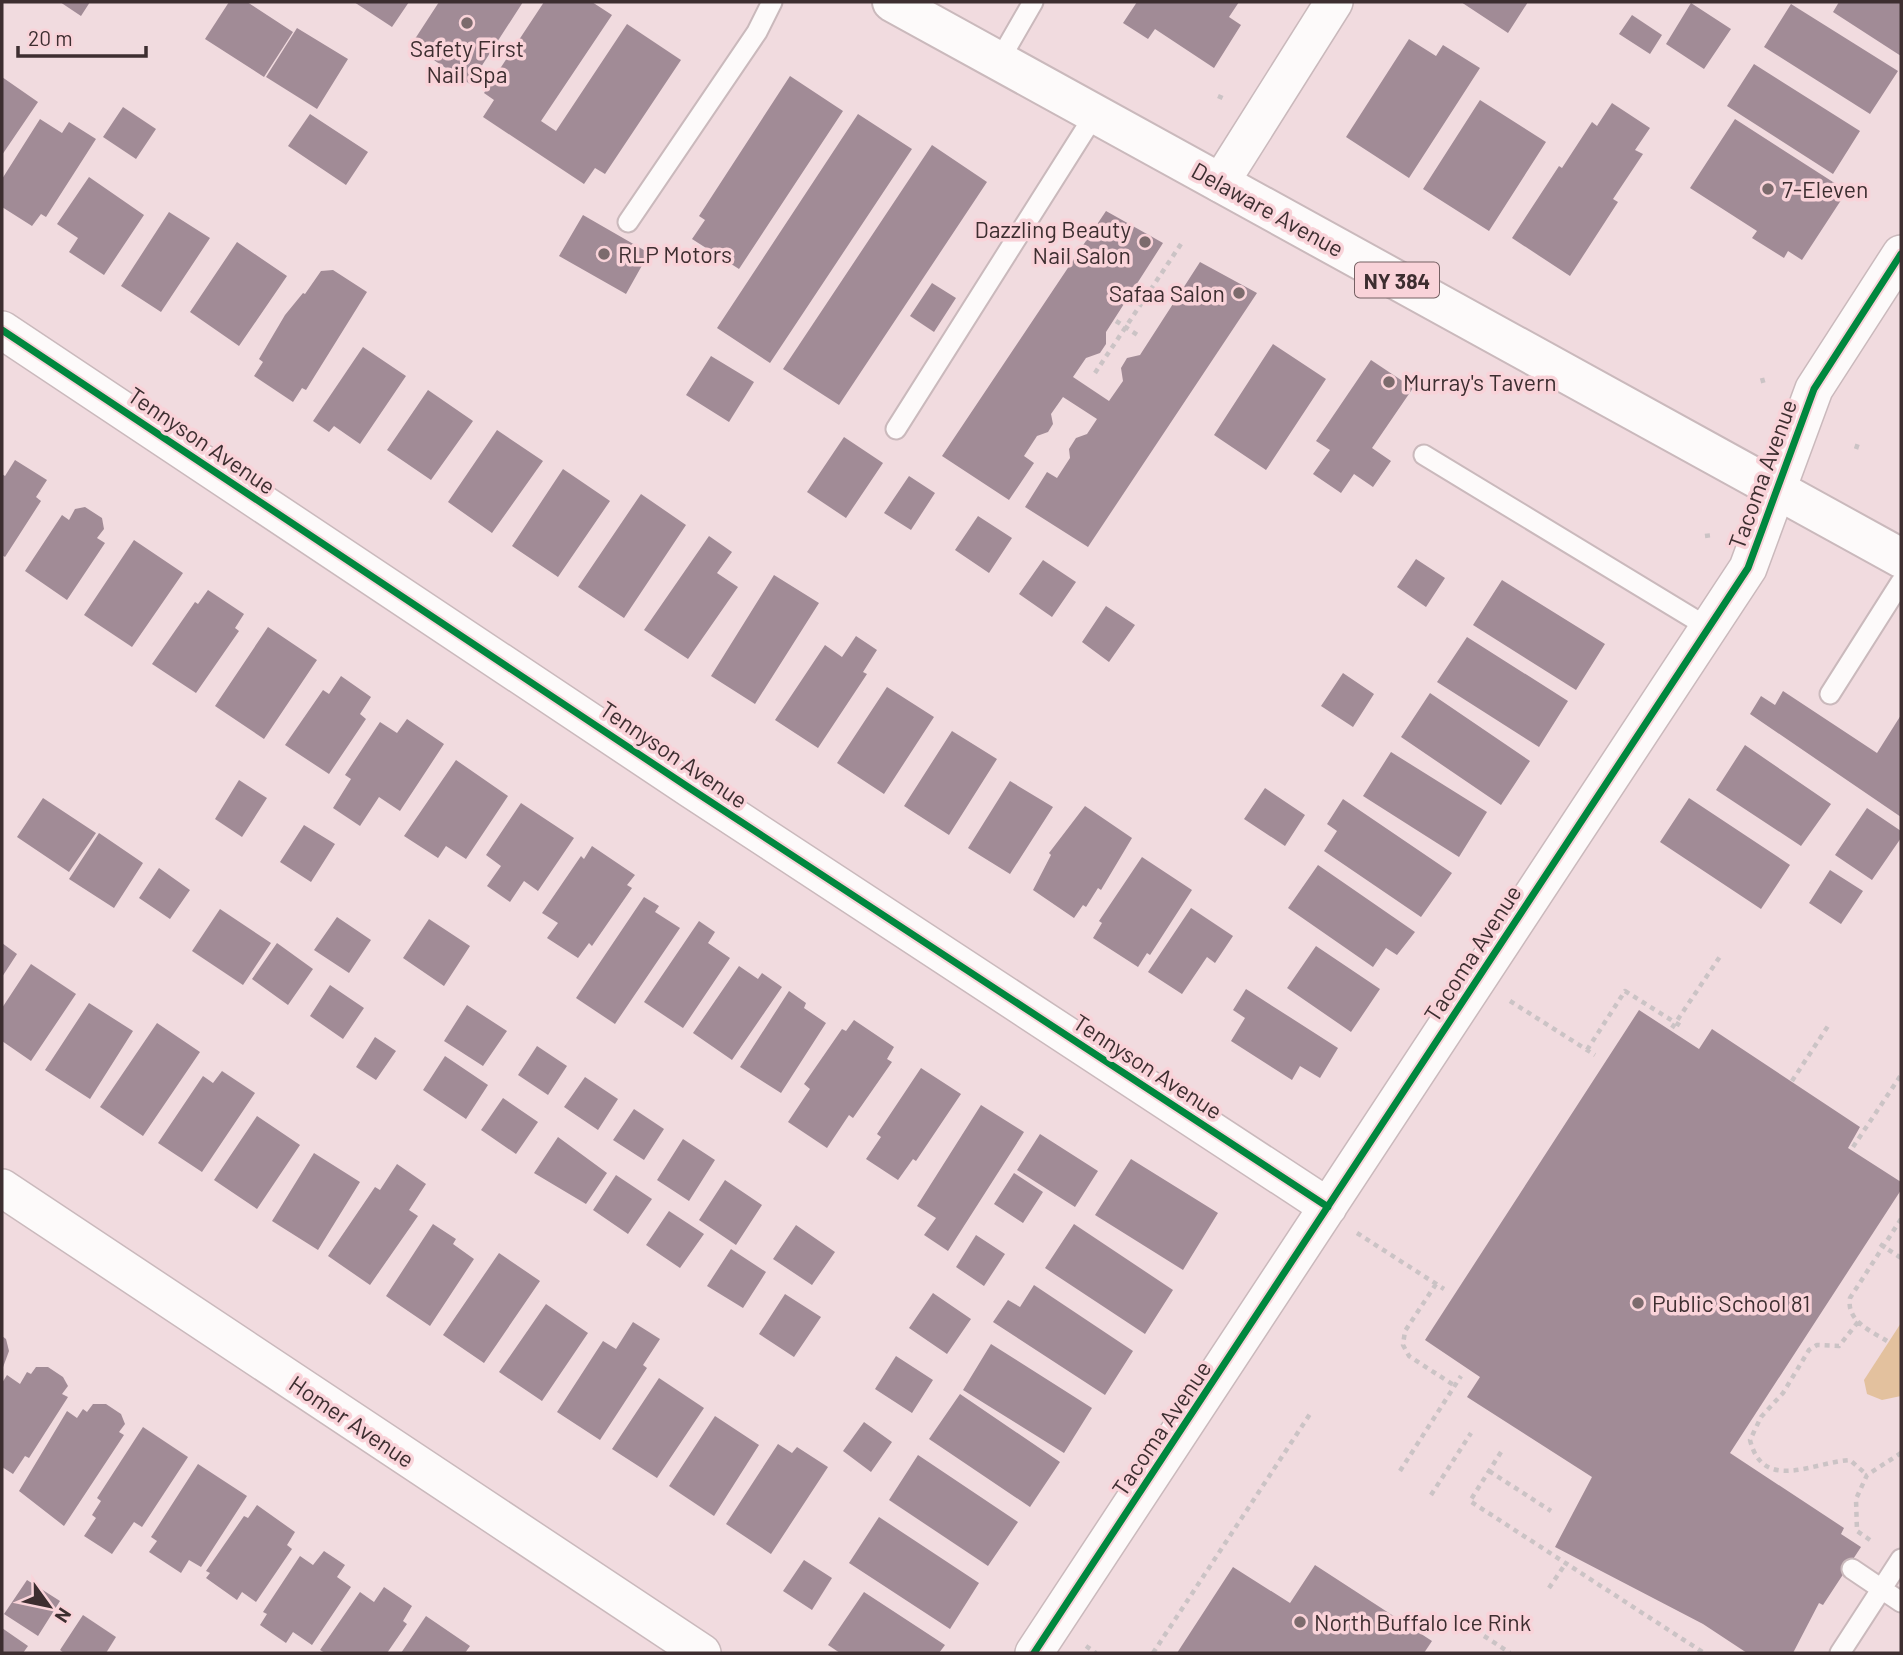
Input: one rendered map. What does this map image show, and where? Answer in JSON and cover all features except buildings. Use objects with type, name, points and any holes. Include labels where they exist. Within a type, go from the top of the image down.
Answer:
[{"type":"main road","name":"Delaware Avenue","points":[[892,2],[1901,558]]},
{"type":"street","points":[[1220,183],[1334,2]]},
{"type":"street","name":"Tacoma Avenue","points":[[1034,1653],[1748,569],[1814,389],[1899,264]]},
{"type":"street","name":"Tennyson Avenue","points":[[2,330],[702,796],[1328,1207]]},
{"type":"street","name":"Homer Avenue","points":[[2,1188],[702,1653]]},
{"type":"lane","points":[[628,222],[757,32],[772,2]]},
{"type":"lane","points":[[999,61],[1033,2]]},
{"type":"lane","points":[[896,429],[1095,114]]},
{"type":"lane","points":[[1424,455],[1709,628]]},
{"type":"lane","points":[[1830,694],[1901,582]]},
{"type":"lane","points":[[1839,1653],[1901,1559]]},
{"type":"lane","points":[[1852,1569],[1901,1602]]},
{"type":"path","points":[[1095,373],[1181,244]]},
{"type":"path","points":[[1116,321],[1139,336]]},
{"type":"path","points":[[1762,378],[1764,386]]},
{"type":"path","points":[[1705,536],[1713,535]]},
{"type":"path","points":[[1674,1025],[1721,955]]},
{"type":"path","points":[[1477,980],[1595,1055]]},
{"type":"path","points":[[1587,1050],[1625,990],[1674,1025],[1684,1028]]},
{"type":"path","points":[[1792,1081],[1828,1026]]},
{"type":"path","points":[[1853,1147],[1901,1075]]},
{"type":"path","points":[[1887,1341],[1858,1322],[1849,1305],[1850,1298],[1881,1245],[1901,1219]]},
{"type":"path","points":[[1358,1234],[1444,1289]]},
{"type":"path","points":[[1881,1245],[1901,1258]]},
{"type":"path","points":[[1436,1284],[1405,1331],[1403,1345],[1409,1356],[1455,1386]]},
{"type":"path","points":[[1858,1322],[1839,1346],[1817,1345],[1809,1350],[1783,1393],[1761,1417],[1750,1440],[1757,1459],[1771,1469],[1806,1469],[1850,1460],[1867,1475]]},
{"type":"path","points":[[1400,1471],[1461,1376]]},
{"type":"path","points":[[1153,1653],[1310,1414]]},
{"type":"path","points":[[1431,1495],[1471,1433]]},
{"type":"path","points":[[1501,1452],[1470,1501],[1704,1653]]},
{"type":"path","points":[[1867,1538],[1857,1531],[1856,1499],[1867,1475],[1901,1453]]},
{"type":"path","points":[[1489,1471],[1551,1511]]},
{"type":"path","points":[[1549,1588],[1566,1563]]},
{"type":"path","points":[[1484,1636],[1510,1653]]},
{"type":"shaded area","points":[[1901,1323],[1901,1396],[1882,1400],[1867,1394],[1864,1380]]},
{"type":"cycle path","points":[[1034,1653],[1748,568],[1814,389],[1901,254]]},
{"type":"cycle path","points":[[2,330],[691,789],[1328,1207]]},
{"type":"place","name":"Safety First Nail Spa","points":[[467,23]]},
{"type":"place","name":"7-Eleven","points":[[1768,189]]},
{"type":"place","name":"Dazzling Beauty Nail Salon","points":[[1145,242]]},
{"type":"place","name":"RLP Motors","points":[[604,254]]},
{"type":"place","name":"Safaa Salon","points":[[1239,293]]},
{"type":"place","name":"Murray's Tavern","points":[[1389,382]]},
{"type":"place","name":"Public School 81","points":[[1638,1303]]},
{"type":"place","name":"North Buffalo Ice Rink","points":[[1300,1622]]}]
